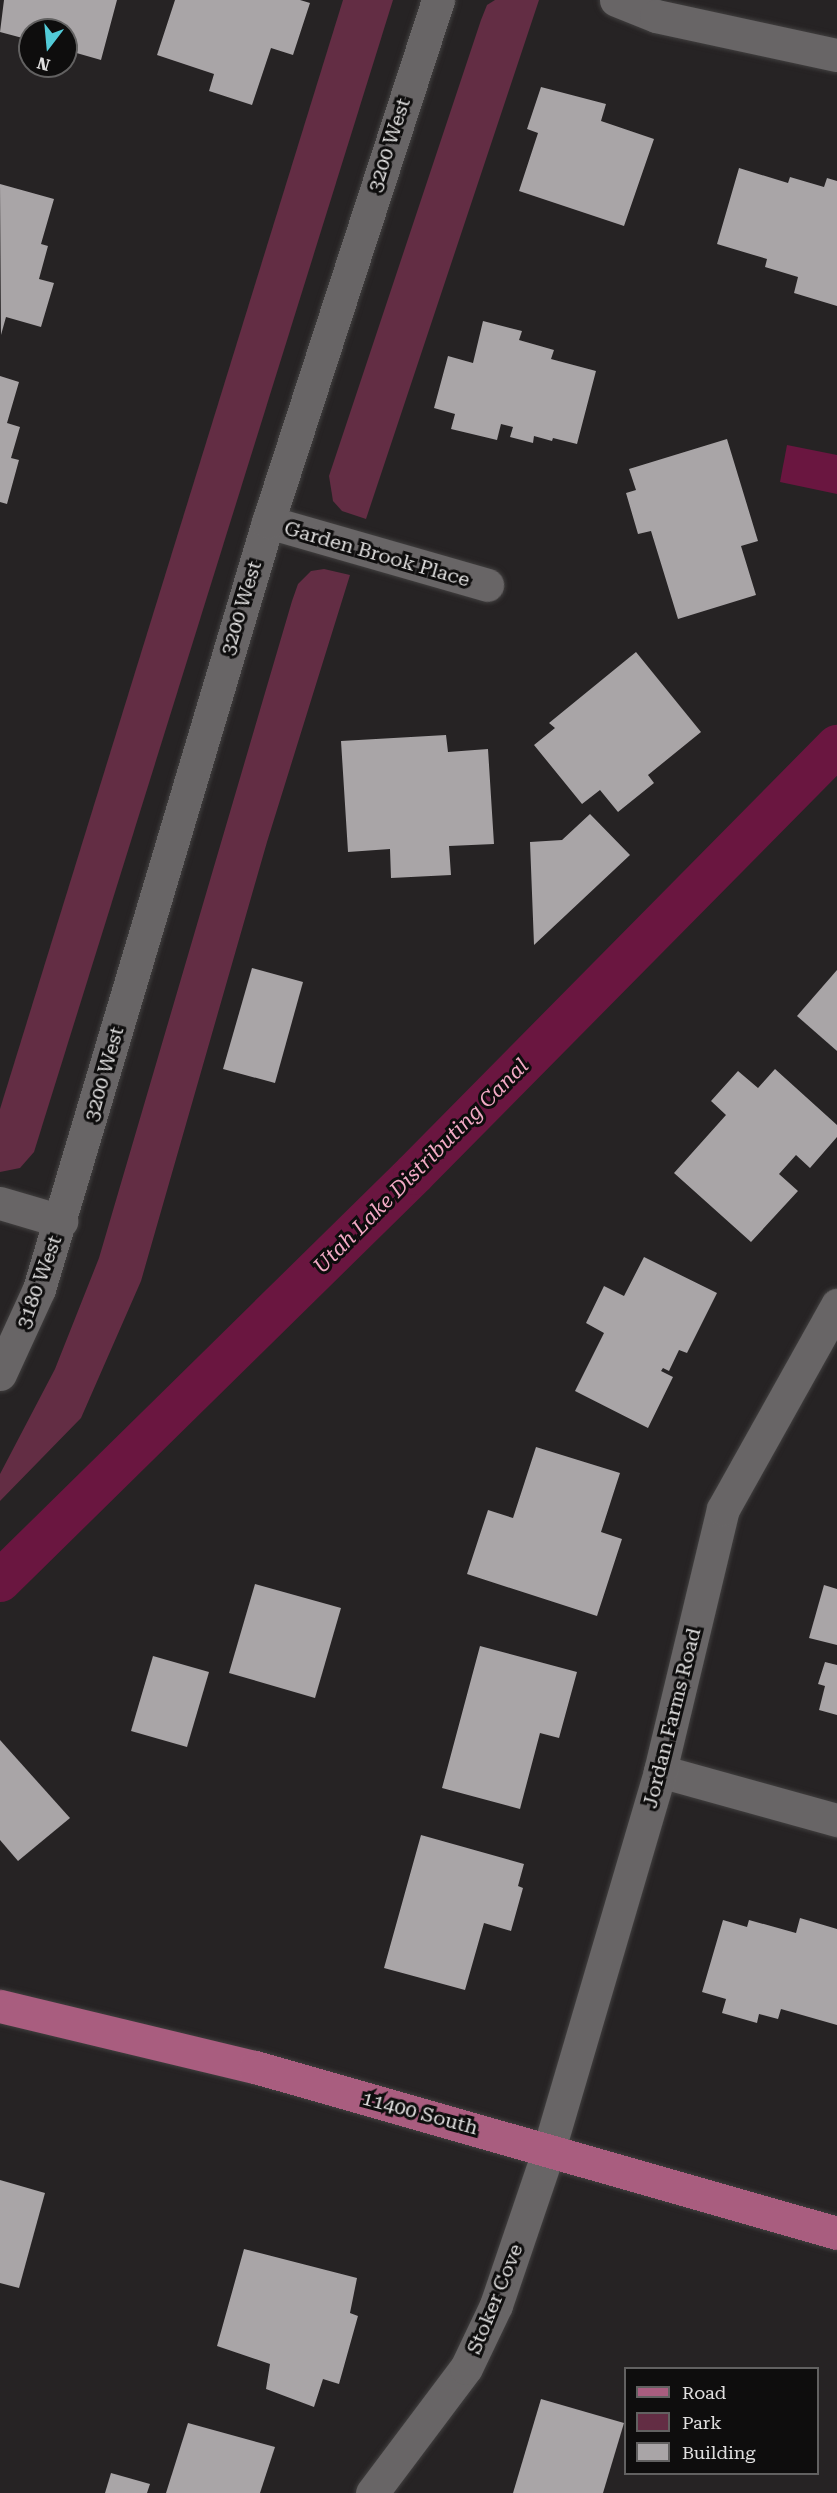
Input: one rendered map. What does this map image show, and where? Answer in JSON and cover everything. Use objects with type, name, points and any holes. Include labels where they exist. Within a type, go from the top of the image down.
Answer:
[{"type":"main road","name":"11400 South","points":[[0,2006],[255,2067],[549,2148],[837,2233]]},
{"type":"street","name":"3200 West","points":[[60,1221],[268,522],[438,0]]},
{"type":"street","points":[[616,0],[656,16],[837,55]]},
{"type":"street","name":"Garden Brook Place","points":[[268,522],[487,585]]},
{"type":"street","points":[[0,1203],[60,1221]]},
{"type":"street","name":"3180 West","points":[[0,1374],[39,1289],[60,1221]]},
{"type":"street","name":"Jordan Farms Road","points":[[549,2148],[660,1771],[723,1509],[837,1305]]},
{"type":"street","points":[[660,1771],[837,1820]]},
{"type":"street","name":"Stoker Cove","points":[[372,2493],[466,2368],[481,2342],[549,2148]]},
{"type":"green space","points":[[343,0],[393,0],[34,1152],[20,1168],[0,1172],[0,1109]]},
{"type":"green space","points":[[495,0],[539,0],[366,519],[342,511],[333,501],[329,476],[481,20],[487,5]]},
{"type":"green space","points":[[324,569],[350,575],[267,842],[141,1281],[81,1418],[0,1501],[0,1474],[55,1369],[99,1258],[292,601],[298,584],[311,571]]},
{"type":"shaded area","points":[[787,445],[837,455],[837,494],[780,482]]},
{"type":"building","points":[[4,0],[117,0],[101,60],[78,53],[78,18],[18,18],[18,37],[0,32]]},
{"type":"building","points":[[175,0],[300,0],[310,3],[293,55],[271,48],[252,105],[209,91],[214,74],[157,55]]},
{"type":"building","points":[[541,87],[606,104],[601,121],[654,139],[624,226],[519,191],[538,133],[527,129]]},
{"type":"building","points":[[739,168],[788,183],[790,177],[824,187],[827,178],[837,181],[837,306],[794,293],[798,277],[765,267],[767,259],[717,244]]},
{"type":"building","points":[[0,184],[54,199],[41,244],[48,246],[39,279],[54,283],[41,327],[6,317],[1,335]]},
{"type":"building","points":[[483,321],[522,331],[519,340],[554,350],[551,359],[596,371],[577,444],[534,436],[533,443],[510,437],[513,427],[501,424],[497,440],[451,429],[455,414],[434,408],[448,356],[473,363]]},
{"type":"building","points":[[0,376],[19,382],[7,423],[20,427],[11,458],[19,460],[7,504],[0,502]]},
{"type":"building","points":[[727,439],[758,541],[741,546],[756,595],[678,619],[651,531],[638,534],[626,493],[636,490],[629,469]]},
{"type":"building","points":[[636,652],[701,732],[648,775],[654,783],[618,812],[600,790],[582,804],[534,745],[555,728],[549,723]]},
{"type":"building","points":[[446,735],[448,752],[488,749],[494,844],[449,846],[451,875],[391,878],[390,849],[348,852],[341,741]]},
{"type":"building","points":[[590,814],[630,855],[534,945],[530,842],[562,840]]},
{"type":"building","points":[[252,968],[303,982],[275,1083],[223,1069]]},
{"type":"building","points":[[837,970],[837,1051],[797,1016]]},
{"type":"building","points":[[775,1069],[837,1125],[837,1137],[810,1168],[796,1155],[779,1174],[798,1191],[751,1242],[674,1173],[726,1115],[711,1101],[738,1071],[758,1088]]},
{"type":"building","points":[[644,1257],[717,1293],[687,1353],[679,1350],[669,1371],[663,1368],[661,1371],[673,1377],[648,1428],[575,1391],[604,1333],[586,1323],[604,1286],[624,1296]]},
{"type":"building","points":[[536,1447],[620,1473],[601,1532],[622,1539],[597,1616],[467,1574],[488,1510],[513,1518]]},
{"type":"building","points":[[255,1584],[341,1608],[315,1698],[229,1673]]},
{"type":"building","points":[[824,1585],[837,1589],[837,1645],[809,1638]]},
{"type":"building","points":[[480,1646],[577,1672],[559,1738],[540,1733],[520,1809],[442,1788]]},
{"type":"building","points":[[153,1656],[209,1672],[187,1747],[131,1731]]},
{"type":"building","points":[[825,1662],[837,1665],[837,1715],[819,1710],[825,1686],[818,1684]]},
{"type":"building","points":[[0,1740],[70,1818],[18,1861],[0,1840]]},
{"type":"building","points":[[421,1835],[524,1864],[518,1886],[523,1888],[511,1931],[484,1923],[465,1990],[384,1968]]},
{"type":"building","points":[[800,1918],[837,1929],[837,2025],[781,2009],[778,2019],[759,2014],[757,2023],[722,2013],[726,1999],[702,1992],[723,1920],[747,1927],[749,1920],[796,1933]]},
{"type":"building","points":[[0,2180],[45,2193],[19,2288],[0,2283]]},
{"type":"building","points":[[244,2249],[357,2278],[350,2313],[358,2316],[339,2384],[323,2379],[314,2407],[266,2389],[270,2364],[217,2346]]},
{"type":"building","points":[[541,2399],[624,2423],[603,2493],[513,2493]]},
{"type":"building","points":[[188,2423],[275,2447],[260,2493],[166,2493]]},
{"type":"building","points":[[111,2473],[150,2484],[147,2493],[105,2493]]},
{"type":"waterway","name":"Utah Lake Distributing Canal","points":[[0,1581],[414,1174],[837,746]]}]
